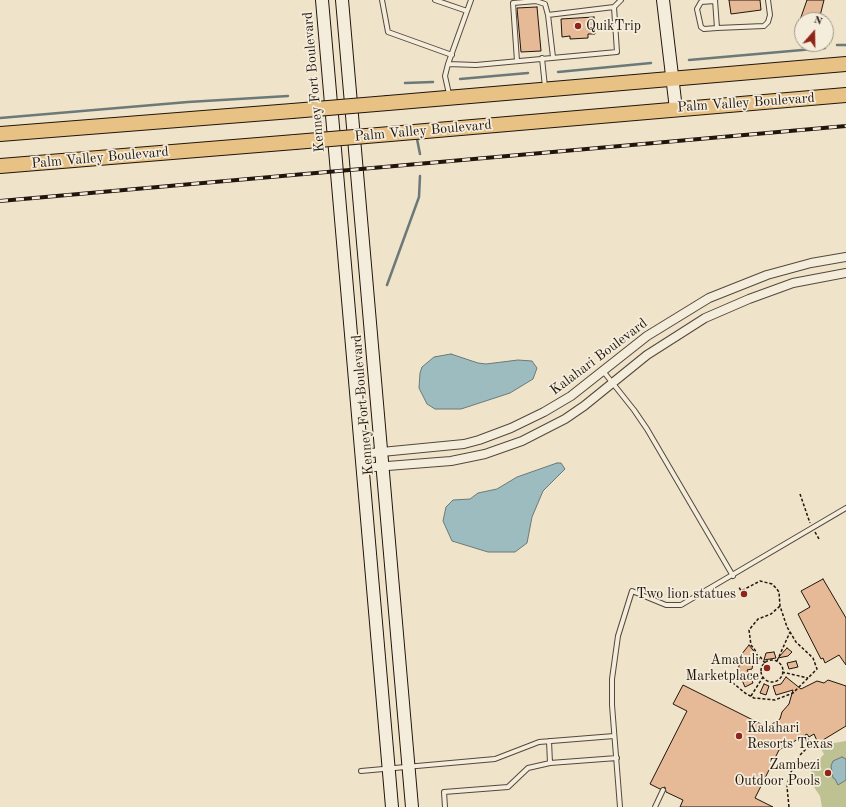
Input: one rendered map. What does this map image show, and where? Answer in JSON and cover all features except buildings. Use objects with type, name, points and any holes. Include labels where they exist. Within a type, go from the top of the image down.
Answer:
[{"type":"highway","points":[[0,134],[846,64]]},
{"type":"highway","name":"Palm Valley Boulevard","points":[[0,166],[414,132],[676,108],[846,96]]},
{"type":"main road","name":"Kenney Fort Boulevard","points":[[322,0],[392,807]]},
{"type":"main road","name":"Kenney Fort Boulevard","points":[[342,0],[412,807]]},
{"type":"main road","points":[[663,0],[676,108]]},
{"type":"street","name":"Kalahari Boulevard","points":[[361,454],[447,447],[479,440],[529,420],[571,396],[647,336],[710,298],[767,275],[812,263],[846,257]]},
{"type":"street","name":"Kalahari Boulevard","points":[[362,468],[451,461],[503,448],[538,434],[565,419],[668,340],[705,318],[730,306],[793,283],[846,273]]},
{"type":"lane","points":[[382,0],[388,32],[452,55]]},
{"type":"lane","points":[[435,0],[467,11]]},
{"type":"lane","points":[[450,97],[445,76],[471,0]]},
{"type":"lane","points":[[548,15],[614,7],[621,0]]},
{"type":"lane","points":[[718,28],[715,0],[701,2],[697,9],[701,27],[704,29],[764,26],[768,22],[770,15],[768,0]]},
{"type":"lane","points":[[517,61],[513,3],[523,1],[536,1],[545,4],[548,15],[553,57]]},
{"type":"lane","points":[[448,64],[476,65],[617,52],[614,7]]},
{"type":"lane","points":[[542,58],[546,89]]},
{"type":"lane","points":[[603,371],[647,429],[732,576]]},
{"type":"lane","points":[[620,807],[611,692],[613,666],[622,620],[632,591],[666,605],[678,606],[732,576],[846,508]]},
{"type":"lane","points":[[361,771],[496,759],[530,745],[549,741],[614,736]]},
{"type":"lane","points":[[549,741],[550,763]]},
{"type":"lane","points":[[445,807],[444,792],[508,787],[528,768],[550,763],[617,758]]},
{"type":"lane","points":[[655,807],[663,790]]},
{"type":"path","points":[[800,494],[811,524]]},
{"type":"path","points":[[815,532],[819,539]]},
{"type":"path","points":[[694,679],[717,676],[733,683],[751,696],[769,700],[785,697],[793,693],[816,669],[815,663],[790,632],[780,606],[779,592],[772,584],[760,581],[755,582],[741,591],[739,586]]},
{"type":"path","points":[[765,663],[751,645],[750,630],[758,619],[771,614],[780,606]]},
{"type":"path","points":[[777,661],[790,632]]},
{"type":"path","points":[[770,660],[777,661],[782,667],[781,677],[775,681],[768,681],[763,677],[761,670],[765,663],[770,660]]},
{"type":"path","points":[[782,672],[808,678]]},
{"type":"path","points":[[751,696],[763,677]]},
{"type":"path","points":[[789,807],[787,787],[790,774],[800,755],[811,744],[806,735]]},
{"type":"green space","name":"Zambezi Outdoor Pools","points":[[846,741],[846,807],[822,807],[820,796],[812,784],[811,769],[824,754],[821,749],[834,743]]},
{"type":"water","points":[[451,354],[478,363],[486,364],[518,360],[532,361],[537,368],[533,379],[510,393],[461,409],[435,409],[427,404],[419,388],[420,373],[422,367],[434,357]]},
{"type":"water","points":[[557,463],[561,463],[565,469],[543,491],[532,517],[527,543],[515,552],[488,552],[452,541],[443,521],[446,507],[453,500],[470,499],[478,493],[497,489],[517,477]]},
{"type":"water","points":[[842,757],[846,759],[846,780],[838,785],[833,778],[831,766],[833,761]]},
{"type":"waterway","points":[[837,45],[846,45]]},
{"type":"waterway","points":[[689,60],[794,51]]},
{"type":"waterway","points":[[558,72],[651,63]]},
{"type":"waterway","points":[[460,79],[528,73]]},
{"type":"waterway","points":[[405,83],[433,82]]},
{"type":"waterway","points":[[0,118],[188,102],[288,96]]},
{"type":"waterway","points":[[417,139],[420,154]]},
{"type":"waterway","points":[[387,285],[419,197],[420,176]]},
{"type":"railway","points":[[0,201],[846,126]]},
{"type":"place","name":"QuikTrip","points":[[578,26]]},
{"type":"place","name":"Two lion statues","points":[[744,594]]},
{"type":"place","name":"Amatuli Marketplace","points":[[767,668]]},
{"type":"place","name":"Kalahari Resorts Texas","points":[[739,736]]},
{"type":"place","name":"Zambezi Outdoor Pools","points":[[828,773]]}]
